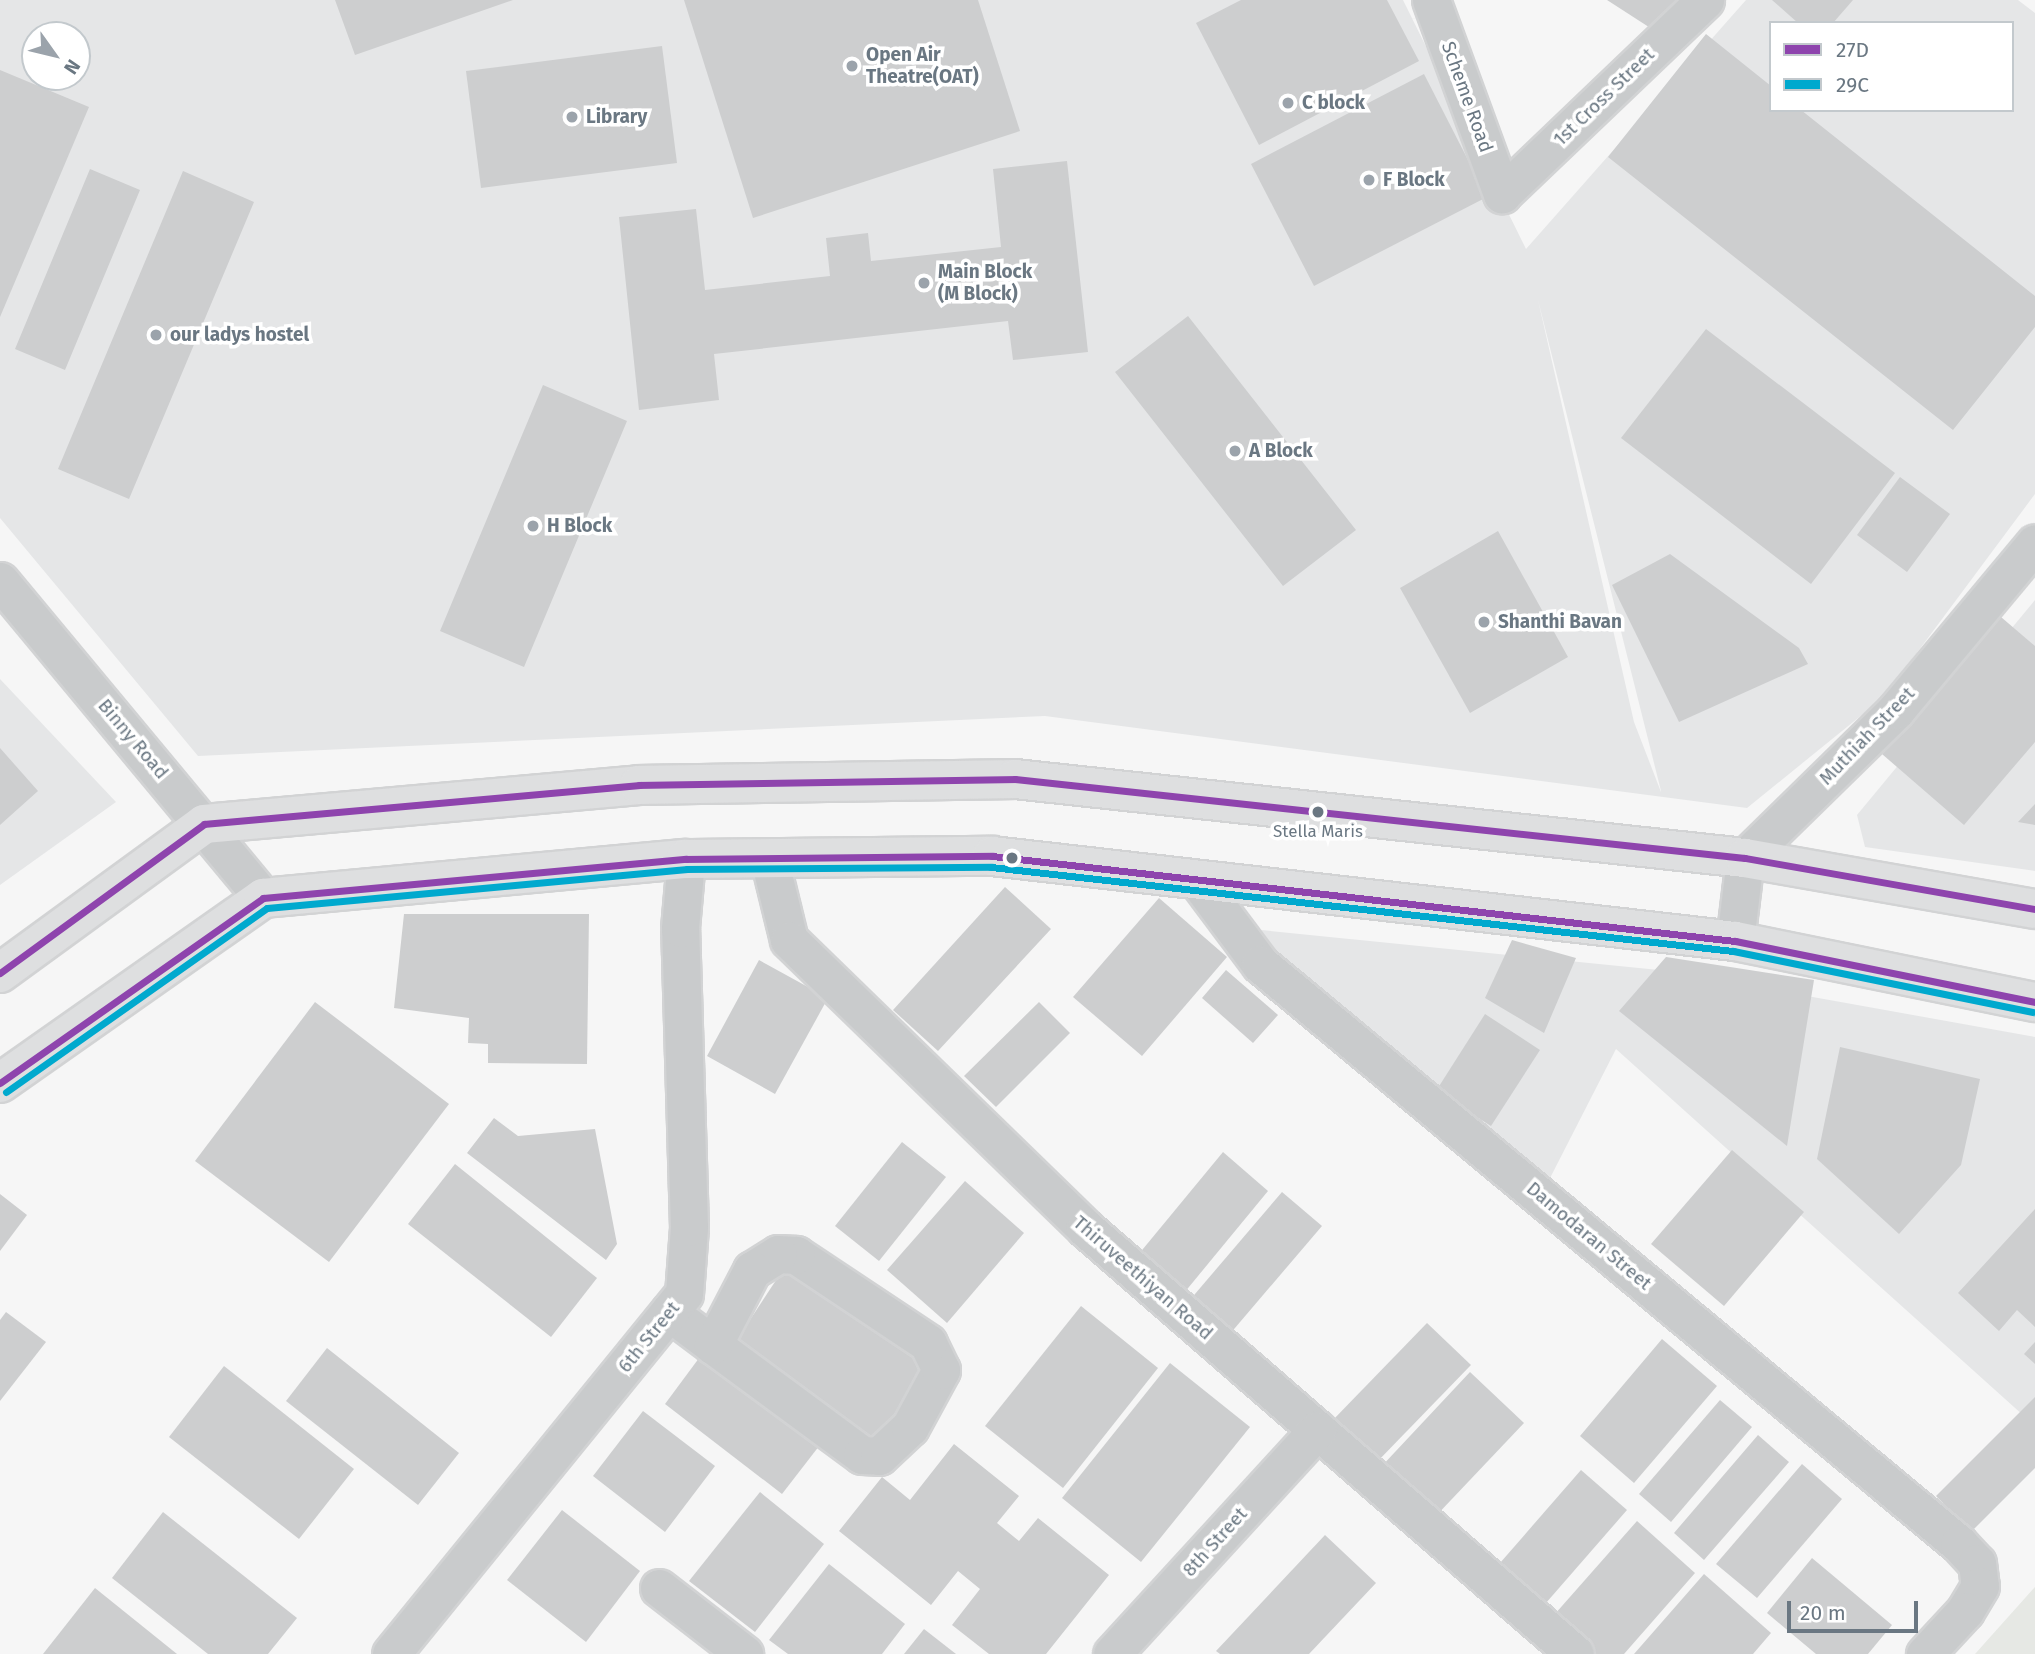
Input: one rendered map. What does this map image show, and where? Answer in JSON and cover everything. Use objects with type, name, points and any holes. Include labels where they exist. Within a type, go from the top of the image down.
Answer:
[{"type":"main road","points":[[0,973],[204,824],[639,785],[1015,779],[1745,858],[2035,909]]},
{"type":"main road","points":[[0,1083],[264,898],[686,859],[992,856],[1735,941],[2035,1002]]},
{"type":"street","name":"1st Cross Street","points":[[1502,194],[1705,0]]},
{"type":"street","name":"Scheme Road","points":[[1434,2],[1502,194]]},
{"type":"street","name":"Muthiah Street","points":[[1745,858],[1896,710],[2035,543]]},
{"type":"street","name":"Binny Road","points":[[0,581],[264,898]]},
{"type":"street","name":"Thiruveethiyan Road","points":[[769,858],[789,940],[1085,1228],[1575,1654]]},
{"type":"street","points":[[1735,941],[1745,858]]},
{"type":"street","name":"6th Street","points":[[391,1654],[684,1294],[689,1227],[680,928],[686,859]]},
{"type":"street","name":"Damodaran Street","points":[[1198,881],[1260,964],[1959,1544],[1977,1563],[1980,1586],[1965,1611],[1925,1654]]},
{"type":"street","points":[[670,1312],[713,1345],[862,1455],[879,1456],[910,1427],[941,1370],[928,1343],[796,1255],[778,1254],[752,1270],[713,1345]]},
{"type":"street","name":"8th Street","points":[[1112,1654],[1317,1430]]},
{"type":"street","points":[[659,1588],[744,1654]]},
{"type":"shaded area","points":[[0,0],[1403,0],[1526,249],[1746,0],[2018,0],[2035,13],[2035,494],[1884,697],[1747,808],[1045,716],[198,756],[0,518]],"holes":[[[1538,300],[1661,792],[1634,722]]]},
{"type":"shaded area","points":[[2035,600],[2035,871],[1865,847],[1857,815]]},
{"type":"shaded area","points":[[0,679],[116,802],[0,885]]},
{"type":"shaded area","points":[[1261,930],[1669,971],[2035,1037],[2035,1426],[1616,1049],[1548,1182],[1280,973]]},
{"type":"shaded area","points":[[2035,1587],[2035,1654],[1975,1654]]},
{"type":"building","points":[[335,0],[513,0],[355,55]]},
{"type":"building","name":"Open Air Theatre(OAT)","points":[[684,0],[978,0],[1020,131],[753,218]]},
{"type":"building","name":"C block","points":[[1241,0],[1387,0],[1419,61],[1259,145],[1196,23]]},
{"type":"building","points":[[1607,0],[1691,0],[1655,31]]},
{"type":"building","points":[[1772,0],[1853,0],[1835,21],[1796,21]]},
{"type":"building","points":[[1706,34],[1769,84],[1769,112],[1804,112],[2035,296],[2035,327],[1953,430],[1608,157]]},
{"type":"building","name":"Library","points":[[662,46],[677,163],[481,188],[466,71]]},
{"type":"building","points":[[0,70],[21,79],[21,91],[51,91],[89,107],[0,317]]},
{"type":"building","name":"F Block","points":[[1424,74],[1487,197],[1314,286],[1251,164]]},
{"type":"building","name":"Main Block (M Block)","points":[[1067,161],[1088,352],[1013,360],[1008,321],[714,354],[719,400],[639,410],[619,217],[696,209],[705,290],[830,276],[826,238],[868,233],[871,261],[1001,247],[993,169]]},
{"type":"building","points":[[90,169],[140,190],[65,370],[15,349]]},
{"type":"building","name":"our ladys hostel","points":[[183,171],[254,202],[129,499],[58,469]]},
{"type":"building","name":"A Block","points":[[1188,316],[1356,530],[1283,586],[1115,372]]},
{"type":"building","points":[[1706,329],[1895,473],[1811,584],[1621,438]]},
{"type":"building","name":"H Block","points":[[543,385],[627,421],[524,667],[440,631]]},
{"type":"building","points":[[1900,477],[1950,514],[1907,572],[1857,535]]},
{"type":"building","name":"Shanthi Bavan","points":[[1498,531],[1568,657],[1470,713],[1400,588]]},
{"type":"building","points":[[1670,554],[1799,648],[1808,664],[1679,722],[1612,585]]},
{"type":"building","points":[[2001,617],[2035,646],[2035,742],[1964,825],[1882,754]]},
{"type":"building","points":[[0,748],[38,791],[0,825]]},
{"type":"building","points":[[2035,804],[2035,825],[2018,822]]},
{"type":"building","points":[[1005,887],[1051,929],[938,1051],[893,1010]]},
{"type":"building","points":[[1159,898],[1227,957],[1142,1056],[1073,997]]},
{"type":"building","points":[[404,914],[589,914],[587,1064],[488,1063],[488,1044],[468,1043],[469,1018],[394,1008]]},
{"type":"building","points":[[1512,940],[1576,958],[1544,1033],[1485,998]]},
{"type":"building","points":[[1666,957],[1814,980],[1787,1146],[1619,1011]]},
{"type":"building","points":[[759,960],[828,998],[775,1094],[707,1056]]},
{"type":"building","points":[[1226,970],[1278,1015],[1253,1043],[1202,998]]},
{"type":"building","points":[[315,1002],[449,1104],[329,1262],[195,1161]]},
{"type":"building","points":[[1039,1002],[1070,1033],[996,1107],[964,1076]]},
{"type":"building","points":[[1485,1014],[1540,1050],[1491,1126],[1436,1091]]},
{"type":"building","points":[[1840,1047],[1980,1079],[1961,1165],[1899,1234],[1817,1159]]},
{"type":"building","points":[[494,1118],[518,1136],[595,1129],[617,1244],[606,1260],[467,1153]]},
{"type":"building","points":[[902,1142],[946,1177],[879,1261],[835,1226]]},
{"type":"building","points":[[1732,1150],[1804,1212],[1724,1306],[1651,1244]]},
{"type":"building","points":[[1223,1152],[1268,1191],[1184,1293],[1138,1255]]},
{"type":"building","points":[[455,1164],[597,1278],[551,1337],[408,1224]]},
{"type":"building","points":[[965,1181],[1024,1233],[947,1323],[887,1270]]},
{"type":"building","points":[[1282,1192],[1322,1226],[1229,1335],[1189,1301]]},
{"type":"building","points":[[0,1194],[27,1215],[0,1251]]},
{"type":"building","points":[[2035,1209],[2035,1327],[2017,1310],[1999,1331],[1958,1293]]},
{"type":"building","points":[[786,1265],[930,1361],[877,1440],[734,1344]]},
{"type":"building","points":[[1081,1306],[1158,1368],[1063,1488],[985,1426]]},
{"type":"building","points":[[6,1312],[46,1342],[0,1401],[0,1320]]},
{"type":"building","points":[[1427,1323],[1471,1365],[1375,1464],[1331,1422]]},
{"type":"building","points":[[1662,1339],[1717,1386],[1634,1483],[1580,1436]]},
{"type":"building","points":[[2035,1342],[2035,1364],[2024,1354]]},
{"type":"building","points":[[327,1348],[459,1453],[418,1505],[286,1401]]},
{"type":"building","points":[[705,1350],[823,1441],[782,1494],[665,1404]]},
{"type":"building","points":[[1170,1363],[1250,1427],[1141,1562],[1062,1498]]},
{"type":"building","points":[[224,1366],[354,1469],[299,1539],[169,1437]]},
{"type":"building","points":[[1470,1372],[1524,1423],[1433,1519],[1380,1468]]},
{"type":"building","points":[[2035,1397],[2035,1468],[1971,1532],[1936,1496]]},
{"type":"building","points":[[1720,1400],[1752,1427],[1671,1522],[1639,1494]]},
{"type":"building","points":[[643,1411],[715,1466],[665,1532],[593,1476]]},
{"type":"building","points":[[1758,1435],[1789,1462],[1704,1560],[1674,1533]]},
{"type":"building","points":[[954,1444],[1019,1496],[997,1523],[1019,1541],[1038,1518],[1109,1575],[1046,1654],[989,1654],[952,1625],[980,1589],[958,1571],[931,1605],[839,1531],[882,1477],[910,1500]]},
{"type":"building","points":[[1802,1464],[1842,1499],[1757,1598],[1716,1564]]},
{"type":"building","points":[[1581,1470],[1627,1510],[1539,1611],[1493,1571]]},
{"type":"building","points":[[760,1492],[824,1544],[755,1632],[689,1581]]},
{"type":"building","points":[[562,1510],[640,1571],[586,1642],[507,1580]]},
{"type":"building","points":[[163,1512],[297,1618],[268,1654],[208,1654],[112,1578]]},
{"type":"building","points":[[1637,1521],[1695,1573],[1624,1654],[1582,1654],[1547,1623]]},
{"type":"building","points":[[1325,1535],[1376,1583],[1309,1654],[1220,1654],[1216,1651]]},
{"type":"building","points":[[1812,1558],[1892,1625],[1868,1654],[1816,1654],[1767,1613]]},
{"type":"building","points":[[829,1564],[905,1624],[882,1654],[788,1654],[769,1640]]},
{"type":"building","points":[[1704,1574],[1771,1633],[1753,1654],[1634,1654]]},
{"type":"building","points":[[95,1588],[177,1654],[43,1654]]},
{"type":"building","points":[[924,1629],[956,1654],[904,1654]]},
{"type":"transit line","name":"27D","points":[[0,973],[204,824],[639,785],[1015,779],[1745,858],[2035,909]]},
{"type":"transit line","name":"27D","points":[[0,1083],[263,898],[686,859],[992,856],[1735,941],[2035,1002]]},
{"type":"transit line","name":"29C","points":[[6,1092],[267,908],[687,869],[991,867],[1733,951],[2033,1012]]},
{"type":"place","name":"Open Air Theatre(OAT)","points":[[852,66]]},
{"type":"place","name":"C block","points":[[1288,103]]},
{"type":"place","name":"Library","points":[[572,117]]},
{"type":"place","name":"F Block","points":[[1369,180]]},
{"type":"place","name":"Main Block (M Block)","points":[[924,283]]},
{"type":"place","name":"our ladys hostel","points":[[156,335]]},
{"type":"place","name":"A Block","points":[[1235,451]]},
{"type":"place","name":"H Block","points":[[533,526]]},
{"type":"place","name":"Shanthi Bavan","points":[[1484,622]]},
{"type":"place","name":"Stella Maris","points":[[1318,812]]}]
